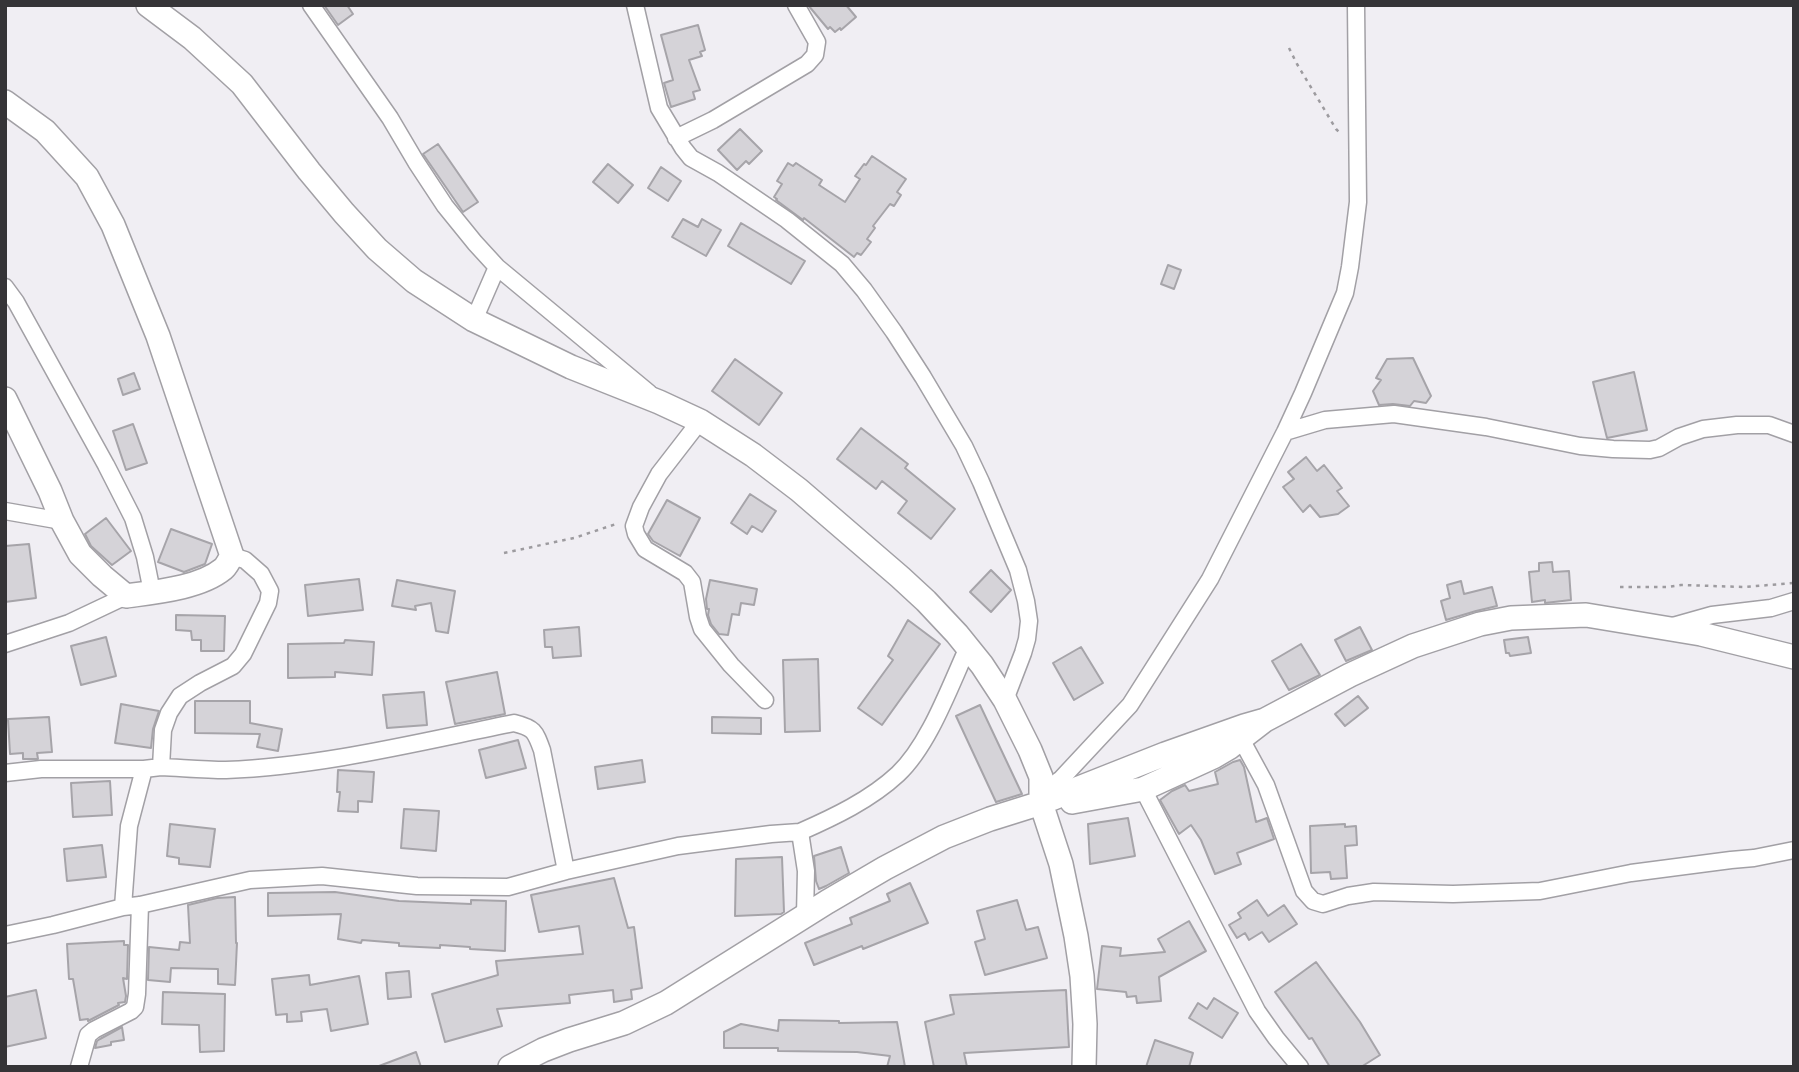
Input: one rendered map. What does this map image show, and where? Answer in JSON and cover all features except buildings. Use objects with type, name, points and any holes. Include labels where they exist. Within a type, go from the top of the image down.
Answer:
[{"type":"street","points":[[148,5],[192,38],[243,83],[310,171],[377,249],[414,281],[474,320],[571,367],[700,421],[753,455],[809,499],[926,601],[968,647],[1005,700],[1039,771],[1042,796],[1061,864],[1076,936],[1085,1024],[1084,1067]]},
{"type":"street","points":[[311,5],[390,118],[445,206],[475,243],[497,267],[659,402]]},
{"type":"street","points":[[635,5],[659,108],[691,158],[787,220],[842,264],[894,332],[944,412],[981,482],[1018,570],[1026,601],[1029,621],[1027,639],[1005,700]]},
{"type":"street","points":[[676,138],[713,120],[807,64],[816,55],[817,42],[796,5]]},
{"type":"street","points":[[1042,796],[1130,705],[1210,579],[1285,432],[1345,293],[1358,202],[1356,5]]},
{"type":"street","points":[[5,102],[45,131],[87,177],[113,225],[158,337],[232,556]]},
{"type":"street","points":[[474,320],[497,267]]},
{"type":"street","points":[[5,287],[16,302],[133,518],[152,592]]},
{"type":"street","points":[[5,399],[80,554],[126,596]]},
{"type":"street","points":[[1285,432],[1325,420],[1394,415],[1486,427],[1580,446],[1613,449],[1650,450],[1703,429],[1730,426],[1769,425],[1794,434]]},
{"type":"street","points":[[700,421],[659,474],[634,526],[645,549],[685,573],[692,582],[702,629],[731,665],[765,700]]},
{"type":"street","points":[[5,511],[62,521]]},
{"type":"street","points":[[5,644],[69,623],[126,596],[181,586],[209,577],[224,568],[232,556]]},
{"type":"street","points":[[161,767],[163,730],[169,713],[180,696],[233,666],[243,654],[268,603],[270,591],[261,574],[245,560],[232,556]]},
{"type":"street","points":[[1669,628],[1712,615],[1771,608],[1794,601]]},
{"type":"street","points":[[1042,796],[1076,801],[1143,789],[1213,757],[1265,720],[1413,646],[1480,624],[1511,618],[1586,615],[1669,628],[1794,657]]},
{"type":"street","points":[[5,935],[250,880],[322,876],[417,886],[509,887],[677,846],[800,832],[864,799],[898,774],[922,744],[968,647]]},
{"type":"street","points":[[510,1067],[569,1040],[624,1023],[646,1013],[687,991],[805,915],[944,837],[1042,796],[1103,779],[1165,754],[1265,720]]},
{"type":"street","points":[[5,773],[41,769],[161,767],[224,770],[267,767],[420,744],[514,723],[529,727],[536,733],[542,750],[566,872]]},
{"type":"street","points":[[1241,739],[1266,785],[1304,891],[1318,904],[1329,904],[1348,896],[1374,892],[1453,894],[1552,889],[1631,873],[1754,858],[1794,849]]},
{"type":"street","points":[[79,1067],[88,1035],[135,1007],[137,994],[129,826],[144,769]]},
{"type":"street","points":[[1143,789],[1257,1011],[1300,1067]]},
{"type":"street","points":[[800,832],[806,871],[805,915]]},
{"type":"path","points":[[1289,48],[1358,164]]},
{"type":"path","points":[[504,553],[575,538],[636,518]]},
{"type":"path","points":[[1620,587],[1744,587],[1794,583]]}]
